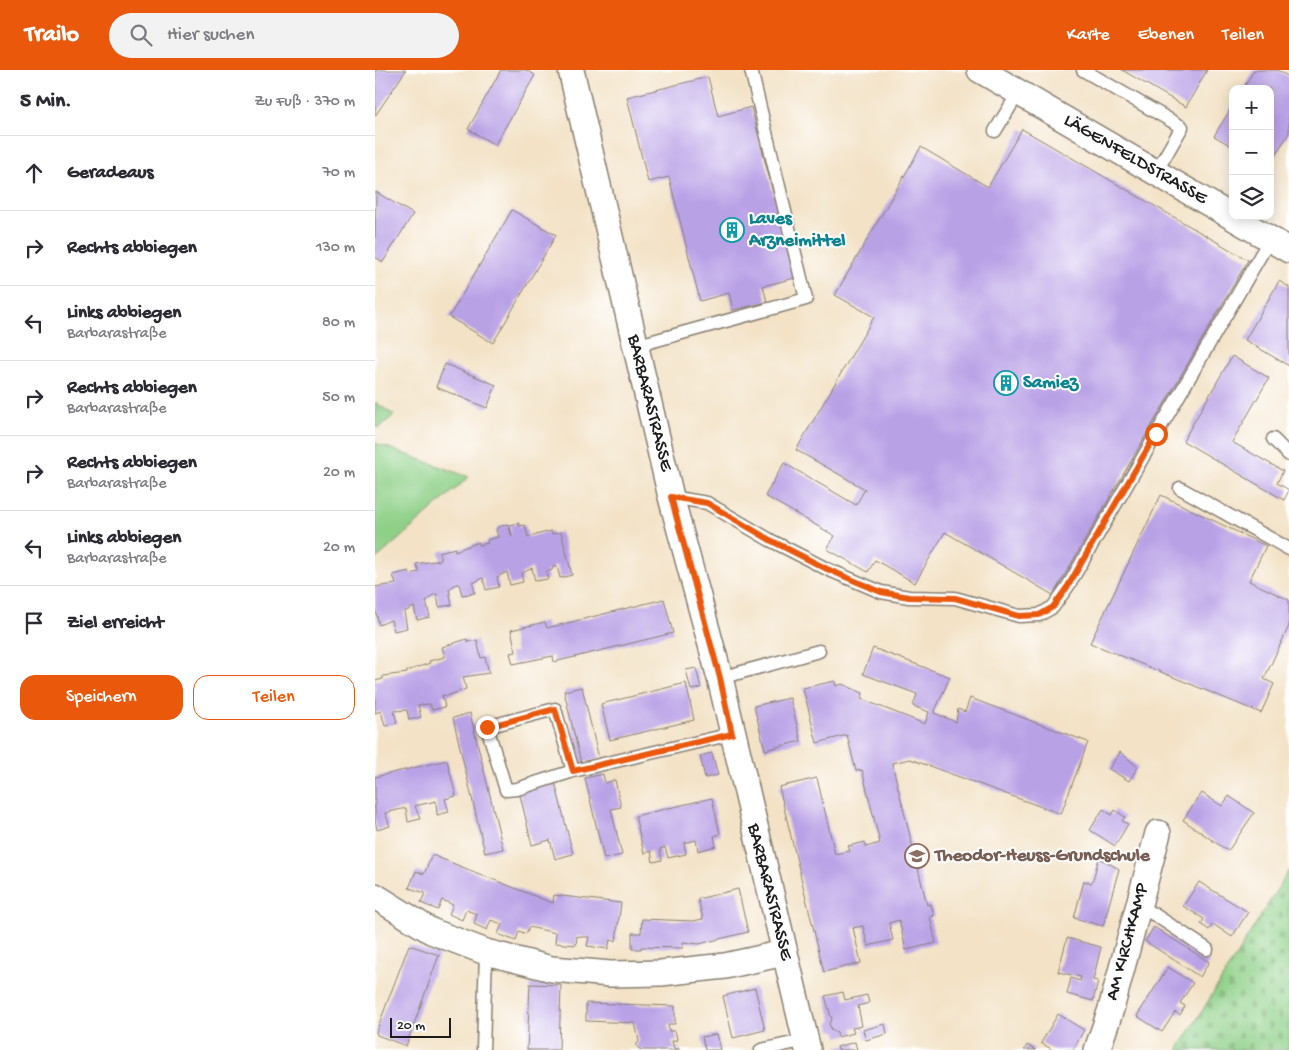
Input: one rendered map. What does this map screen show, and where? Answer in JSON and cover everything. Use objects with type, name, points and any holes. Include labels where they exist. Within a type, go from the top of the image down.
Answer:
[{"type":"street","name":"BARBARASTRASSE","points":[[571,70],[671,497],[720,678],[807,1045]]},
{"type":"street","name":"LÄGENFELDSTRASSE","points":[[981,70],[1280,245]]},
{"type":"street","name":"AM KIRCHKAMP","points":[[1097,1050],[1158,833]]},
{"type":"street","points":[[377,901],[431,931],[486,952],[551,969],[611,974],[661,973],[725,966],[784,954]]},
{"type":"lane","points":[[635,346],[806,300],[751,70]]},
{"type":"lane","points":[[1083,70],[1181,127],[1156,172]]},
{"type":"lane","points":[[995,130],[1019,92]]},
{"type":"lane","points":[[671,497],[707,503],[795,552],[881,592],[909,597],[955,598],[1019,616],[1039,615],[1053,607],[1068,586],[1280,245]]},
{"type":"lane","points":[[1273,439],[1289,456]]},
{"type":"lane","points":[[1180,488],[1289,549]]},
{"type":"lane","points":[[720,678],[819,651]]},
{"type":"lane","points":[[573,771],[555,709],[487,727],[506,790],[517,789],[573,771],[732,734]]},
{"type":"lane","points":[[1138,906],[1155,914],[1207,949]]},
{"type":"lane","points":[[483,1050],[486,952]]},
{"type":"lane","points":[[761,1050],[807,1045]]},
{"type":"green space","points":[[375,402],[394,415],[379,428],[375,426]]},
{"type":"green space","points":[[375,443],[469,477],[375,560]]},
{"type":"green space","points":[[1289,870],[1289,1050],[1178,1050]]},
{"type":"building","points":[[375,70],[406,70],[375,116]]},
{"type":"building","points":[[501,70],[526,70],[535,75],[495,145],[468,129]]},
{"type":"building","points":[[1122,70],[1207,70],[1186,107]]},
{"type":"building","points":[[1254,70],[1277,70],[1289,77],[1289,133],[1274,157],[1274,85],[1245,85]]},
{"type":"building","name":"Laves Arzneimittel","points":[[708,77],[718,116],[751,107],[795,278],[763,286],[767,302],[733,310],[729,293],[700,301],[669,177],[648,182],[627,97]]},
{"type":"building","points":[[1229,112],[1229,145],[1214,136]]},
{"type":"building","name":"Samiez","points":[[1022,129],[1248,260],[1053,595],[945,532],[915,583],[875,560],[868,572],[827,549],[835,536],[765,496],[784,463],[856,505],[865,489],[796,450],[874,317],[835,295],[921,147],[988,187]]},
{"type":"building","points":[[376,192],[413,214],[383,262],[375,257]]},
{"type":"building","points":[[512,210],[556,235],[493,343],[449,317]]},
{"type":"building","points":[[1279,281],[1289,287],[1289,366],[1245,340]]},
{"type":"building","points":[[1232,356],[1269,378],[1232,442],[1283,471],[1277,483],[1289,490],[1284,500],[1183,441]]},
{"type":"building","points":[[445,364],[496,385],[487,408],[436,387]]},
{"type":"building","points":[[1161,495],[1266,546],[1249,581],[1289,600],[1289,626],[1264,679],[1274,684],[1261,713],[1090,643]]},
{"type":"building","points":[[519,523],[519,526],[525,525],[528,537],[551,531],[552,534],[561,532],[572,575],[560,578],[557,566],[554,566],[552,570],[546,572],[548,579],[535,581],[532,568],[521,574],[523,582],[510,585],[507,572],[497,577],[499,587],[486,590],[483,578],[473,583],[475,593],[462,595],[459,584],[456,584],[449,589],[452,605],[439,607],[437,594],[426,601],[430,617],[417,620],[414,607],[404,612],[407,628],[394,631],[391,620],[379,625],[375,608],[375,587],[396,584],[393,575],[409,571],[410,574],[419,572],[416,564],[441,560],[439,552],[455,548],[455,551],[479,542],[479,545],[488,543],[487,540],[498,537],[496,530],[498,527],[508,524],[512,537],[510,525]]},
{"type":"building","points":[[664,599],[673,633],[554,662],[553,656],[513,664],[510,653],[516,652],[511,630],[545,622],[547,628]]},
{"type":"building","points":[[467,639],[468,642],[477,640],[481,658],[485,657],[489,673],[463,677],[466,689],[447,696],[442,695],[445,707],[432,710],[430,704],[418,705],[421,717],[409,720],[407,710],[394,711],[397,723],[385,726],[381,711],[375,713],[375,681],[383,679],[383,676],[407,673],[407,671],[430,663],[429,661],[445,657],[442,647]]},
{"type":"building","points":[[873,648],[950,677],[934,713],[956,722],[958,709],[965,712],[970,698],[1088,742],[1061,814],[910,759],[892,763],[927,905],[931,904],[934,916],[930,917],[936,943],[906,950],[899,920],[889,923],[893,940],[868,946],[863,926],[853,928],[861,963],[824,972],[779,787],[817,778],[835,854],[850,851],[848,846],[865,842],[866,847],[880,843],[862,770],[856,771],[847,735],[817,743],[803,688],[835,681],[836,686],[842,684],[863,693],[861,699],[925,724],[929,712],[913,706],[917,694],[863,674]]},
{"type":"building","points":[[696,668],[701,688],[691,690],[686,670]]},
{"type":"building","points":[[686,683],[694,720],[610,740],[601,704]]},
{"type":"building","points":[[582,687],[599,759],[581,763],[564,691]]},
{"type":"building","points":[[790,698],[801,741],[765,750],[754,706]]},
{"type":"building","points":[[470,713],[503,849],[485,853],[453,718]]},
{"type":"building","points":[[1120,752],[1138,767],[1129,781],[1109,769]]},
{"type":"building","points":[[712,753],[718,775],[705,778],[700,756]]},
{"type":"building","points":[[447,760],[456,796],[445,799],[449,812],[437,815],[436,801],[415,806],[420,819],[408,822],[406,808],[385,813],[390,826],[377,830],[375,819],[375,777]]},
{"type":"building","points":[[603,774],[605,783],[615,780],[621,807],[611,809],[622,855],[604,859],[585,778]]},
{"type":"building","points":[[555,782],[573,854],[555,859],[550,840],[532,845],[519,791]]},
{"type":"building","points":[[1202,793],[1222,806],[1229,796],[1254,813],[1228,851],[1183,820]]},
{"type":"building","points":[[712,798],[720,834],[714,836],[716,846],[698,851],[696,840],[684,843],[686,854],[668,858],[665,847],[660,849],[662,860],[653,862],[651,851],[644,853],[635,816]]},
{"type":"building","points":[[1103,809],[1112,815],[1115,810],[1125,817],[1122,821],[1128,824],[1115,846],[1090,830]]},
{"type":"building","points":[[432,855],[553,903],[554,895],[621,903],[616,941],[610,940],[608,949],[587,946],[589,937],[577,936],[576,945],[555,943],[556,933],[529,927],[526,934],[519,931],[516,941],[498,934],[502,924],[491,920],[487,930],[474,924],[477,914],[466,910],[462,920],[449,914],[453,905],[442,900],[438,910],[421,903],[425,893],[409,888],[416,871],[424,874]]},
{"type":"building","points":[[1099,858],[1119,869],[1103,926],[1074,918],[1084,881],[1092,883]]},
{"type":"building","points":[[1199,882],[1248,912],[1232,937],[1213,924],[1209,930],[1201,924],[1204,919],[1183,906]]},
{"type":"building","points":[[738,889],[748,932],[699,944],[683,942],[683,948],[641,947],[641,949],[632,949],[632,933],[641,933],[642,919],[693,921],[703,919],[698,899]]},
{"type":"building","points":[[1154,927],[1209,962],[1200,977],[1145,941]]},
{"type":"building","points":[[1067,938],[1101,947],[1093,980],[1098,981],[1093,1001],[1067,994],[1071,978],[1080,981],[1081,977],[1058,972]]},
{"type":"building","points":[[409,945],[439,955],[406,1046],[377,1035],[376,1032]]},
{"type":"building","points":[[1168,967],[1193,983],[1180,1003],[1185,1006],[1180,1015],[1175,1012],[1162,1032],[1137,1016]]},
{"type":"building","points":[[530,984],[561,985],[559,1050],[527,1050]]},
{"type":"building","points":[[755,988],[765,1030],[733,1038],[723,996]]},
{"type":"building","points":[[843,992],[845,1000],[867,995],[869,1003],[858,1006],[862,1026],[852,1028],[854,1033],[838,1037],[837,1032],[831,1030],[829,1023],[832,1020],[825,996]]},
{"type":"building","points":[[586,1003],[675,1006],[675,1024],[668,1024],[669,1031],[675,1031],[676,1034],[677,1040],[672,1041],[674,1049],[679,1048],[680,1050],[641,1050],[636,1046],[639,1041],[635,1023],[586,1021]]},
{"type":"building","points":[[1058,1014],[1084,1030],[1073,1050],[1053,1050],[1041,1043]]},
{"type":"building","points":[[885,1024],[887,1034],[866,1040],[863,1030]]},
{"type":"building","points":[[717,1034],[721,1050],[705,1050],[702,1037]]},
{"type":"building","points":[[855,1042],[857,1050],[838,1050],[837,1047]]},
{"type":"building","points":[[1027,1045],[1036,1050],[1024,1050]]},
{"type":"place","name":"Laves Arzneimittel","points":[[732,230]]},
{"type":"place","name":"Samiez","points":[[1006,383]]},
{"type":"place","name":"Theodor-Heuss-Grundschule","points":[[917,856]]},
{"type":"route","points":[[487,727],[555,709],[573,771],[732,734],[720,678],[684,538],[671,497],[707,503],[770,540],[827,569],[881,592],[909,597],[935,596],[955,598],[1019,616],[1039,615],[1053,607],[1068,586],[1156,434]]}]
